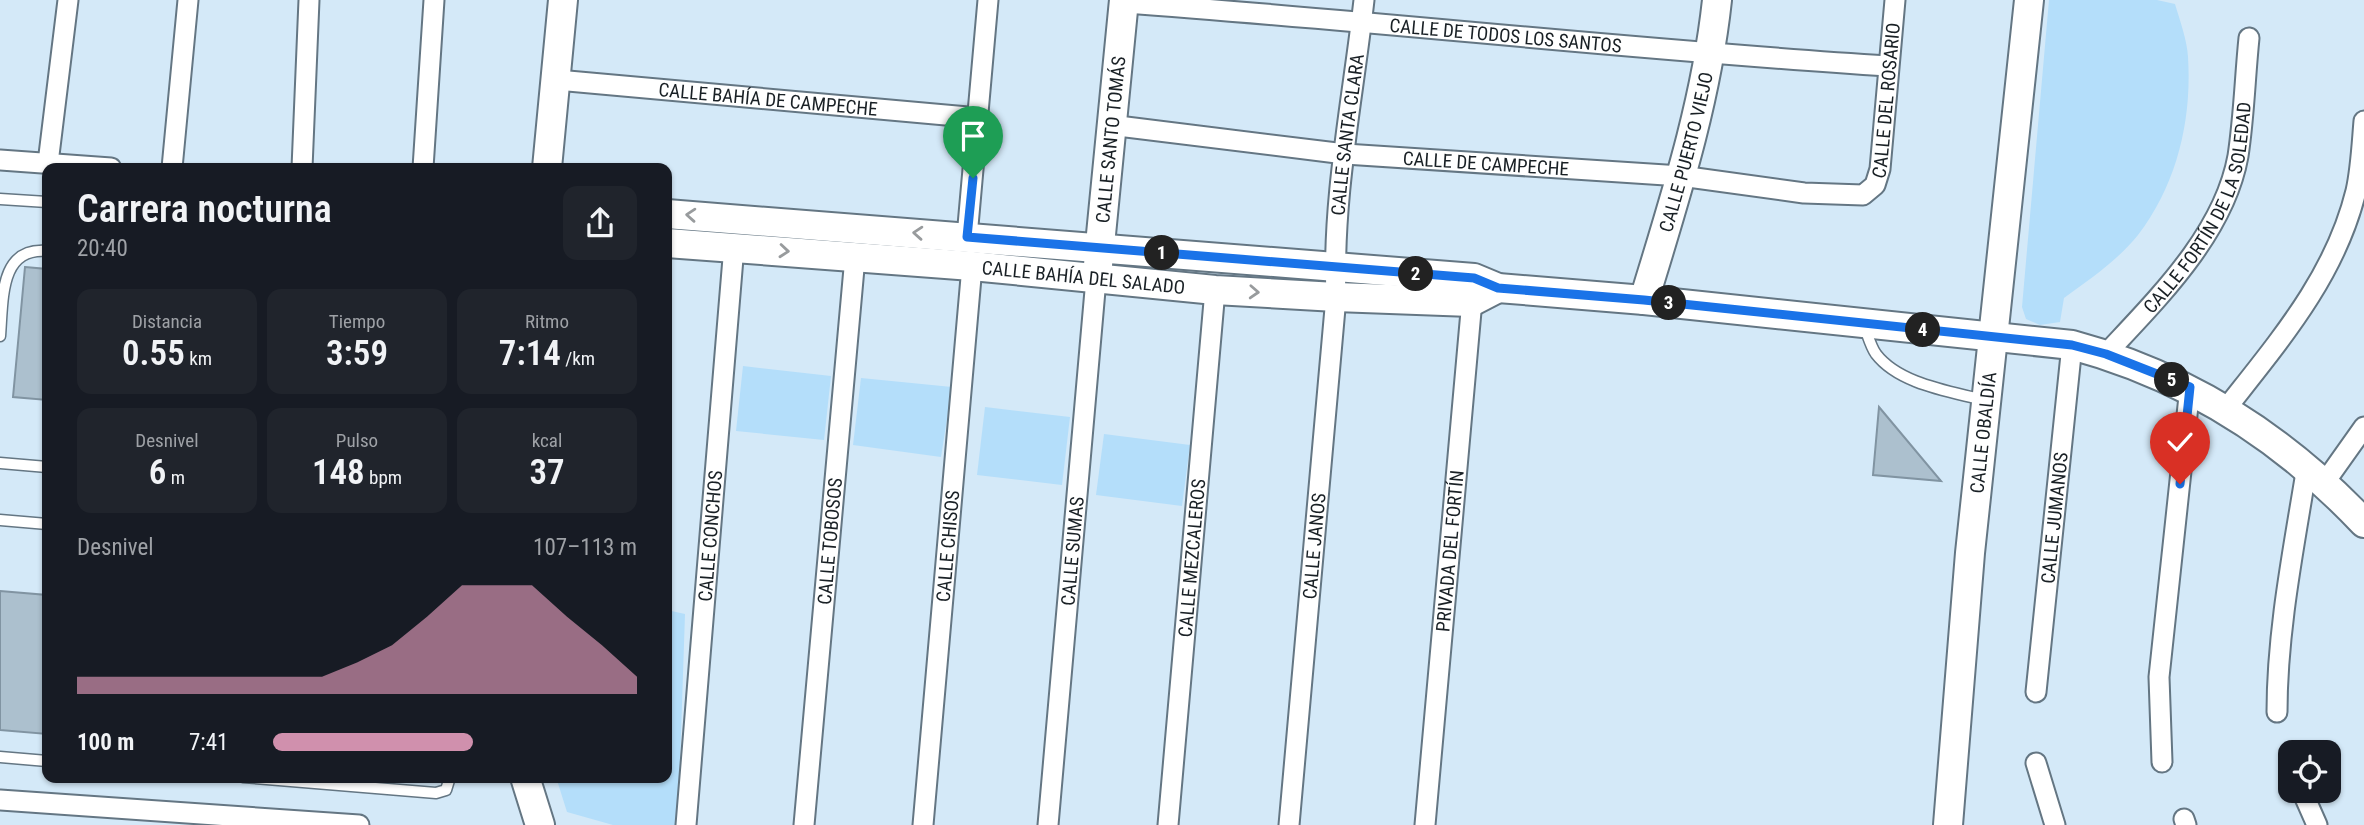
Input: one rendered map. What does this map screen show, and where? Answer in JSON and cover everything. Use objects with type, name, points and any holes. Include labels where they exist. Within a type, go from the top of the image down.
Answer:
[{"type":"street","points":[[0,160],[48,163],[68,0]]},
{"type":"street","points":[[173,163],[188,0]]},
{"type":"street","points":[[302,163],[309,0]]},
{"type":"street","points":[[423,163],[434,0]]},
{"type":"street","points":[[548,163],[563,0]]},
{"type":"street","points":[[967,237],[988,0]]},
{"type":"street","name":"CALLE SANTA CLARA","points":[[1335,269],[1345,154],[1364,0]]},
{"type":"street","name":"CALLE PUERTO VIEJO","points":[[1644,300],[1681,176],[1711,55],[1717,0]]},
{"type":"street","name":"CALLE DEL ROSARIO","points":[[1863,195],[1870,191],[1878,179],[1895,0]]},
{"type":"street","name":"CALLE OBALDÍA","points":[[1948,825],[1970,553],[2029,0]]},
{"type":"street","name":"CALLE DE TODOS LOS SANTOS","points":[[1124,1],[1362,20],[1711,55],[1888,66]]},
{"type":"street","name":"CALLE SANTO TOMÁS","points":[[1096,279],[1124,1]]},
{"type":"street","name":"CALLE FORTÍN DE LA SOLEDAD","points":[[2106,354],[2185,269],[2215,215],[2238,157],[2249,38]]},
{"type":"street","name":"CALLE BAHÍA DE CAMPECHE","points":[[556,80],[979,118]]},
{"type":"street","points":[[2225,410],[2303,311],[2330,265],[2357,188],[2364,121]]},
{"type":"street","name":"CALLE DE CAMPECHE","points":[[1110,125],[1345,154],[1681,176],[1804,193],[1863,195]]},
{"type":"street","name":"CALLE BAHÍA DEL SALADO","points":[[672,214],[1100,247],[1335,269],[1481,290],[1644,300],[1995,338]]},
{"type":"street","name":"CALLE BAHÍA DEL SALADO","points":[[672,243],[972,266],[1214,290],[1336,297],[1481,290]]},
{"type":"street","name":"CALLE CONCHOS","points":[[686,825],[734,246]]},
{"type":"street","name":"CALLE TOBOSOS","points":[[804,825],[855,257]]},
{"type":"street","name":"CALLE CHISOS","points":[[923,825],[972,266]]},
{"type":"street","name":"CALLE JANOS","points":[[1289,825],[1336,297],[1335,269]]},
{"type":"street","name":"CALLE SUMAS","points":[[1048,825],[1096,279]]},
{"type":"street","name":"CALLE MEZCALEROS","points":[[1168,825],[1214,290]]},
{"type":"street","name":"PRIVADA DEL FORTÍN","points":[[1425,825],[1481,290]]},
{"type":"street","points":[[1995,338],[2072,345],[2106,354],[2190,387],[2316,474],[2364,523]]},
{"type":"street","name":"CALLE JUMANOS","points":[[2036,692],[2072,345]]},
{"type":"street","points":[[2162,762],[2160,677],[2190,387]]},
{"type":"street","points":[[2277,712],[2285,615],[2316,474],[2364,427]]},
{"type":"street","points":[[2036,763],[2055,825]]},
{"type":"street","points":[[527,783],[540,825]]},
{"type":"street","points":[[0,800],[359,825]]},
{"type":"street","points":[[2307,803],[2317,825]]},
{"type":"lane","points":[[0,198],[42,202]]},
{"type":"lane","points":[[0,336],[6,268],[15,256],[30,250],[42,251]]},
{"type":"lane","points":[[1864,325],[1876,354],[1900,374],[1935,388],[1988,401]]},
{"type":"lane","points":[[0,463],[42,467]]},
{"type":"lane","points":[[0,520],[42,524]]},
{"type":"lane","points":[[0,757],[42,761]]},
{"type":"lane","points":[[315,783],[436,793],[446,790],[448,783]]},
{"type":"shaded area","points":[[2049,0],[2157,0],[2175,4],[2186,44],[2189,81],[2179,150],[2163,195],[2152,215],[2122,253],[2064,298],[2060,322],[2040,325],[2026,319],[2022,307]]},
{"type":"shaded area","points":[[743,366],[831,376],[824,440],[736,431]]},
{"type":"shaded area","points":[[861,378],[952,387],[941,457],[853,445]]},
{"type":"shaded area","points":[[985,407],[1070,417],[1062,485],[977,475]]},
{"type":"shaded area","points":[[1104,434],[1190,445],[1182,506],[1096,495]]},
{"type":"shaded area","points":[[672,611],[685,614],[678,825],[613,825],[567,812],[558,783],[672,783]]},
{"type":"building","points":[[25,267],[42,269],[42,400],[13,397]]},
{"type":"building","points":[[1879,407],[1941,481],[1873,475]]},
{"type":"building","points":[[0,591],[42,595],[42,734],[0,730]]},
{"type":"route","points":[[973,178],[967,237],[1335,269],[1474,278],[1498,288],[1644,300],[2072,345],[2106,354],[2190,387],[2180,484]]}]
